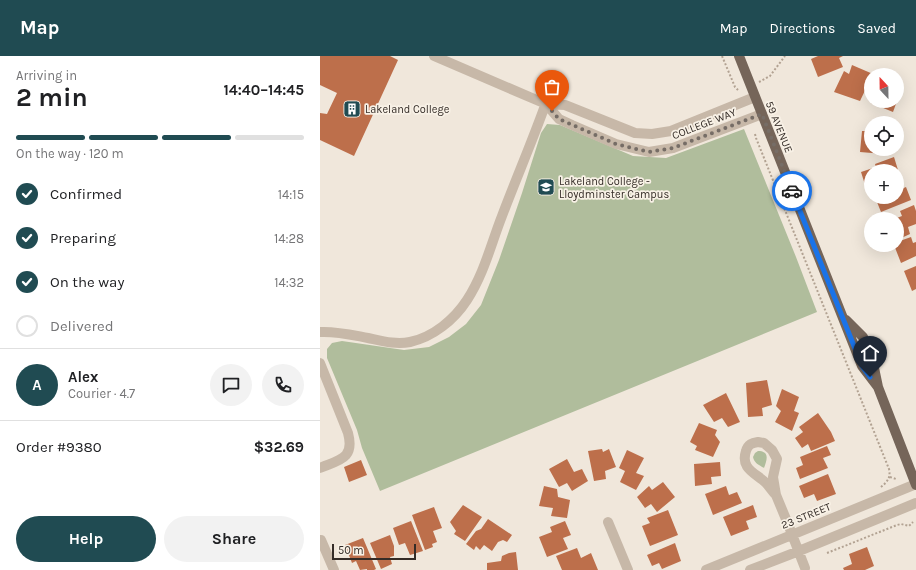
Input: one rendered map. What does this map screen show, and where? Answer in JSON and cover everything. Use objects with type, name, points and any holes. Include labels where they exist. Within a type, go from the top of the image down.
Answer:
[{"type":"main road","name":"59 AVENUE","points":[[739,56],[754,97],[843,317],[863,337],[869,350],[878,387],[916,485]]},
{"type":"street","name":"COLLEGE WAY","points":[[434,56],[546,104],[565,105],[635,132],[652,134],[671,131],[754,97]]},
{"type":"street","points":[[320,332],[336,333],[392,343],[408,342],[422,339],[435,332],[458,312],[481,273],[553,83]]},
{"type":"street","name":"COLLEGE WAY","points":[[546,104],[559,119],[616,144],[649,152],[673,148],[762,114]]},
{"type":"street","points":[[320,363],[348,433],[350,443],[348,452],[344,458],[320,468]]},
{"type":"street","points":[[776,495],[766,483],[752,473],[745,462],[747,448],[751,443],[764,443],[772,450],[777,459],[773,477],[776,495],[805,569]]},
{"type":"street","name":"23 STREET","points":[[706,570],[916,485]]},
{"type":"street","points":[[750,570],[916,503]]},
{"type":"street","points":[[608,522],[628,570]]},
{"type":"street","points":[[321,540],[334,570]]},
{"type":"path","points":[[722,56],[735,87],[738,90]]},
{"type":"path","points":[[758,82],[770,76],[785,56]]},
{"type":"path","points":[[755,134],[889,469],[890,477],[880,487]]},
{"type":"path","points":[[890,477],[896,479]]},
{"type":"path","points":[[827,553],[897,525],[901,524],[909,526],[912,522]]},
{"type":"green space","points":[[547,124],[560,125],[633,156],[666,158],[744,129],[817,312],[380,491],[362,448],[357,430],[327,358],[327,349],[332,343],[342,341],[404,350],[429,347],[449,337],[466,324],[481,305],[499,260],[541,133]]},
{"type":"green space","points":[[758,451],[762,451],[767,456],[764,468],[754,461],[753,457]]},
{"type":"building","name":"Lakeland College","points":[[320,56],[390,56],[398,60],[354,156],[320,140],[320,113],[327,114],[337,93],[320,85]]},
{"type":"building","points":[[818,56],[843,56],[839,58],[843,67],[818,77],[811,59]]},
{"type":"building","points":[[852,65],[864,70],[864,93],[860,101],[834,92],[844,71],[849,74]]},
{"type":"building","points":[[883,108],[894,108],[893,112]]},
{"type":"building","points":[[862,131],[864,131],[864,152],[860,152]]},
{"type":"building","points":[[894,157],[896,164],[875,164]]},
{"type":"building","points":[[864,171],[864,182],[861,172]]},
{"type":"building","points":[[906,187],[911,200],[904,203],[904,188]]},
{"type":"building","points":[[878,204],[901,204],[881,212]]},
{"type":"building","points":[[914,205],[916,211],[916,224],[908,227],[910,234],[904,237],[904,212],[900,211]]},
{"type":"building","points":[[911,237],[913,243],[916,242],[916,256],[901,263],[897,252],[904,252],[904,240]]},
{"type":"building","points":[[916,266],[916,289],[912,291],[904,271]]},
{"type":"building","points":[[767,380],[772,405],[762,408],[763,416],[748,417],[746,383]]},
{"type":"building","points":[[782,389],[799,397],[794,411],[799,413],[792,431],[775,422],[781,411],[776,406]]},
{"type":"building","points":[[726,393],[740,422],[728,427],[722,418],[714,422],[703,405]]},
{"type":"building","points":[[818,413],[831,432],[835,441],[811,451],[808,444],[802,448],[795,438],[803,432],[799,427]]},
{"type":"building","points":[[699,423],[717,430],[715,435],[720,442],[713,457],[695,450],[697,446],[690,442]]},
{"type":"building","points":[[827,446],[831,455],[823,458],[828,468],[800,479],[796,468],[803,465],[800,457]]},
{"type":"building","points":[[602,449],[603,452],[609,449],[616,467],[605,471],[606,479],[594,481],[588,451]]},
{"type":"building","points":[[627,450],[644,458],[636,473],[644,476],[636,490],[620,482],[625,471],[619,468]]},
{"type":"building","points":[[567,459],[574,472],[582,469],[588,481],[572,491],[567,483],[559,487],[549,469]]},
{"type":"building","points":[[361,460],[367,475],[349,482],[344,467]]},
{"type":"building","points":[[720,462],[721,476],[711,477],[712,484],[695,486],[694,464]]},
{"type":"building","points":[[828,474],[836,494],[817,501],[814,494],[804,498],[799,486]]},
{"type":"building","points":[[663,482],[675,497],[657,512],[651,504],[645,508],[637,497],[649,486],[652,490]]},
{"type":"building","points":[[544,486],[557,489],[558,497],[570,500],[567,518],[551,516],[553,508],[539,506]]},
{"type":"building","points":[[726,486],[729,495],[737,492],[742,503],[713,515],[705,494]]},
{"type":"building","points":[[463,505],[482,517],[465,541],[454,534],[456,531],[450,522]]},
{"type":"building","points":[[753,505],[757,517],[746,521],[749,529],[731,536],[723,517]]},
{"type":"building","points":[[434,507],[442,528],[433,531],[437,542],[432,544],[433,547],[425,550],[412,515]]},
{"type":"building","points":[[668,510],[678,535],[650,546],[642,526],[650,523],[647,518]]},
{"type":"building","points":[[488,519],[512,535],[507,542],[503,540],[498,542],[492,551],[484,545],[480,550],[476,546],[474,550],[466,544],[476,531],[481,529]]},
{"type":"building","points":[[411,521],[423,551],[410,555],[405,543],[399,545],[393,528]]},
{"type":"building","points":[[565,521],[571,535],[563,538],[568,549],[547,557],[539,537],[552,532],[550,527]]},
{"type":"building","points":[[390,535],[394,546],[394,556],[390,557],[392,564],[381,569],[370,543]]},
{"type":"building","points":[[363,538],[376,569],[374,570],[360,570],[356,561],[352,563],[345,545]]},
{"type":"building","points":[[675,543],[681,561],[662,569],[659,563],[652,566],[647,555]]},
{"type":"building","points":[[867,547],[874,566],[865,570],[844,570],[843,568],[852,564],[849,554]]},
{"type":"building","points":[[577,548],[581,558],[591,553],[598,570],[562,570],[556,556]]},
{"type":"building","points":[[516,552],[518,570],[487,570],[487,563],[501,561],[502,556]]},
{"type":"way so far","points":[[552,111],[559,119],[616,144],[649,152],[673,148],[762,114],[792,191]]},
{"type":"place","name":"Lakeland College","points":[[352,109]]},
{"type":"place","name":"Lakeland College - Lloydminster Campus","points":[[546,187]]},
{"type":"route","points":[[792,191],[862,366],[870,377]]}]
